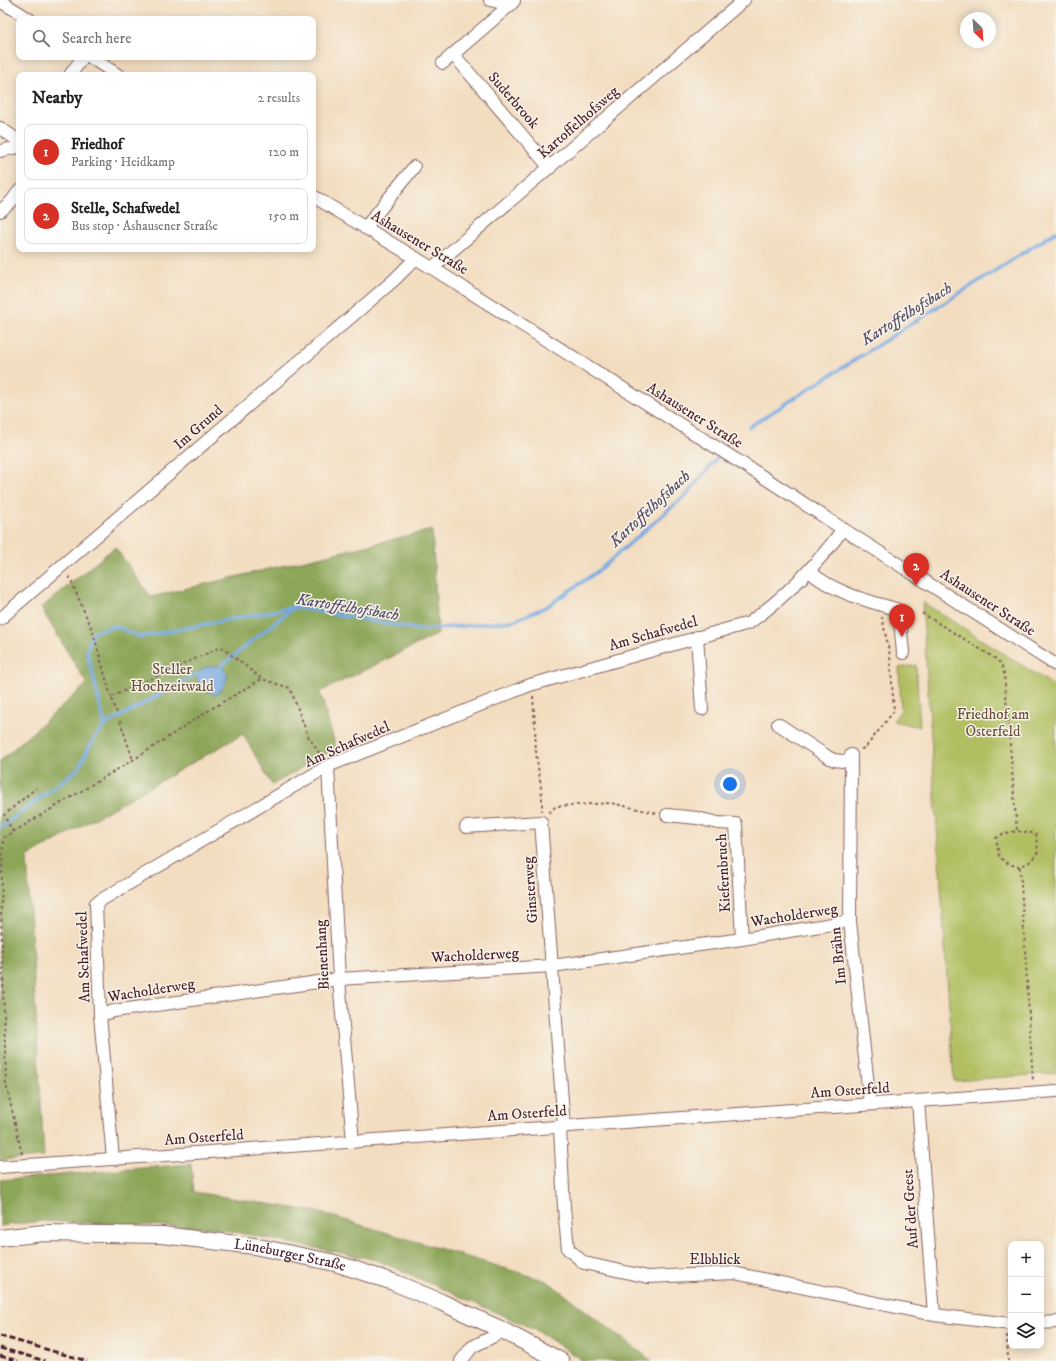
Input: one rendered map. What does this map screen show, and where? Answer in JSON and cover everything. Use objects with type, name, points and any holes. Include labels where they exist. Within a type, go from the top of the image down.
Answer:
[{"type":"main road","name":"Lüneburger Straße","points":[[0,1238],[44,1233],[162,1235],[254,1246],[335,1263],[393,1282],[500,1329],[561,1361]]},
{"type":"street","points":[[490,0],[513,2]]},
{"type":"street","name":"Kartoffelhofsweg","points":[[432,268],[744,0]]},
{"type":"street","points":[[0,1],[23,16]]},
{"type":"street","points":[[443,63],[513,2]]},
{"type":"street","name":"Suderbrook","points":[[453,54],[550,168]]},
{"type":"street","points":[[72,72],[81,60]]},
{"type":"street","points":[[95,60],[113,72]]},
{"type":"street","points":[[0,128],[16,139]]},
{"type":"street","points":[[0,150],[16,147]]},
{"type":"street","points":[[365,228],[414,167]]},
{"type":"street","points":[[0,211],[16,195]]},
{"type":"street","name":"Ashausener Straße","points":[[316,198],[416,258],[762,476],[1056,665]]},
{"type":"street","name":"Im Grund","points":[[0,619],[394,280],[416,258]]},
{"type":"street","name":"Am Schafwedel","points":[[113,1160],[100,1015],[96,904],[328,766],[530,685],[749,623],[772,606],[809,571],[843,529]]},
{"type":"street","points":[[809,571],[836,590],[899,610],[903,653]]},
{"type":"street","points":[[697,637],[702,709]]},
{"type":"street","points":[[778,724],[834,760],[851,758]]},
{"type":"street","name":"Im Brähn","points":[[851,758],[850,921],[870,1104]]},
{"type":"street","name":"Bienenhang","points":[[328,766],[339,979],[353,1142]]},
{"type":"street","name":"Kiefernbruch","points":[[667,815],[697,818],[718,823],[736,824],[742,939]]},
{"type":"street","points":[[466,827],[541,822]]},
{"type":"street","name":"Ginsterweg","points":[[541,822],[562,1127]]},
{"type":"street","name":"Wacholderweg","points":[[100,1015],[114,1011],[339,979],[552,966],[742,939],[850,921]]},
{"type":"street","name":"Am Osterfeld","points":[[0,1167],[1056,1091]]},
{"type":"street","name":"Auf der Geest","points":[[918,1101],[934,1315]]},
{"type":"street","name":"Elbblick","points":[[562,1127],[564,1208],[568,1249],[584,1263],[648,1277],[734,1272],[934,1315],[1008,1324]]},
{"type":"street","points":[[1044,1323],[1056,1322]]},
{"type":"street","points":[[461,1361],[472,1347],[496,1335],[500,1329]]},
{"type":"path","points":[[64,564],[93,632],[111,697],[117,713]]},
{"type":"path","points":[[922,613],[996,659],[1001,664],[1004,672],[1017,831]]},
{"type":"path","points":[[851,758],[865,748],[894,711],[890,656],[884,621]]},
{"type":"path","points":[[111,697],[221,647],[262,679],[290,688],[308,736],[328,766]]},
{"type":"path","points":[[24,1165],[6,1084],[1,912],[3,838],[133,760],[262,679]]},
{"type":"path","points":[[530,685],[535,726],[536,753],[542,795],[541,822]]},
{"type":"path","points":[[120,721],[133,760]]},
{"type":"path","points":[[13,832],[4,815],[36,788]]},
{"type":"path","points":[[541,822],[556,806],[611,803],[667,815]]},
{"type":"path","points":[[1017,831],[1036,834],[1038,852],[1031,861],[1020,867],[1009,864],[999,857],[996,838],[1007,832],[1017,831]]},
{"type":"path","points":[[1020,867],[1034,1092]]},
{"type":"path","points":[[1008,1349],[1008,1361]]},
{"type":"green space","name":"Steller Hochzeitwald","points":[[432,530],[438,634],[320,692],[336,748],[272,785],[243,734],[27,857],[44,1157],[0,1160],[0,761],[87,684],[41,608],[115,547],[151,597]]},
{"type":"green space","name":"Friedhof am Osterfeld","points":[[922,602],[1056,687],[1056,1073],[954,1081]]},
{"type":"green space","points":[[916,665],[920,727],[893,721],[901,710],[899,668]]},
{"type":"green space","points":[[191,1164],[194,1192],[318,1212],[547,1281],[652,1361],[583,1361],[538,1331],[377,1260],[214,1228],[43,1221],[0,1226],[0,1180]]},
{"type":"water","points":[[221,666],[228,675],[224,686],[216,695],[199,688],[197,674],[205,667]]},
{"type":"waterway","name":"Kartoffelhofsbach","points":[[749,427],[1056,232]]},
{"type":"waterway","name":"Kartoffelhofsbach","points":[[0,828],[78,769],[92,742],[105,725],[87,651],[93,632],[115,626],[140,637],[294,607],[422,630],[513,621],[548,606],[598,571],[687,494],[718,457]]},
{"type":"waterway","points":[[221,666],[293,608]]},
{"type":"waterway","points":[[105,725],[197,674]]},
{"type":"railway","points":[[0,1336],[87,1361]]},
{"type":"railway","points":[[0,1348],[45,1361]]},
{"type":"railway","points":[[0,1356],[18,1361]]},
{"type":"place","name":"Stelle, Schafwedel","points":[[916,586]]},
{"type":"place","name":"Friedhof","points":[[902,637]]}]
